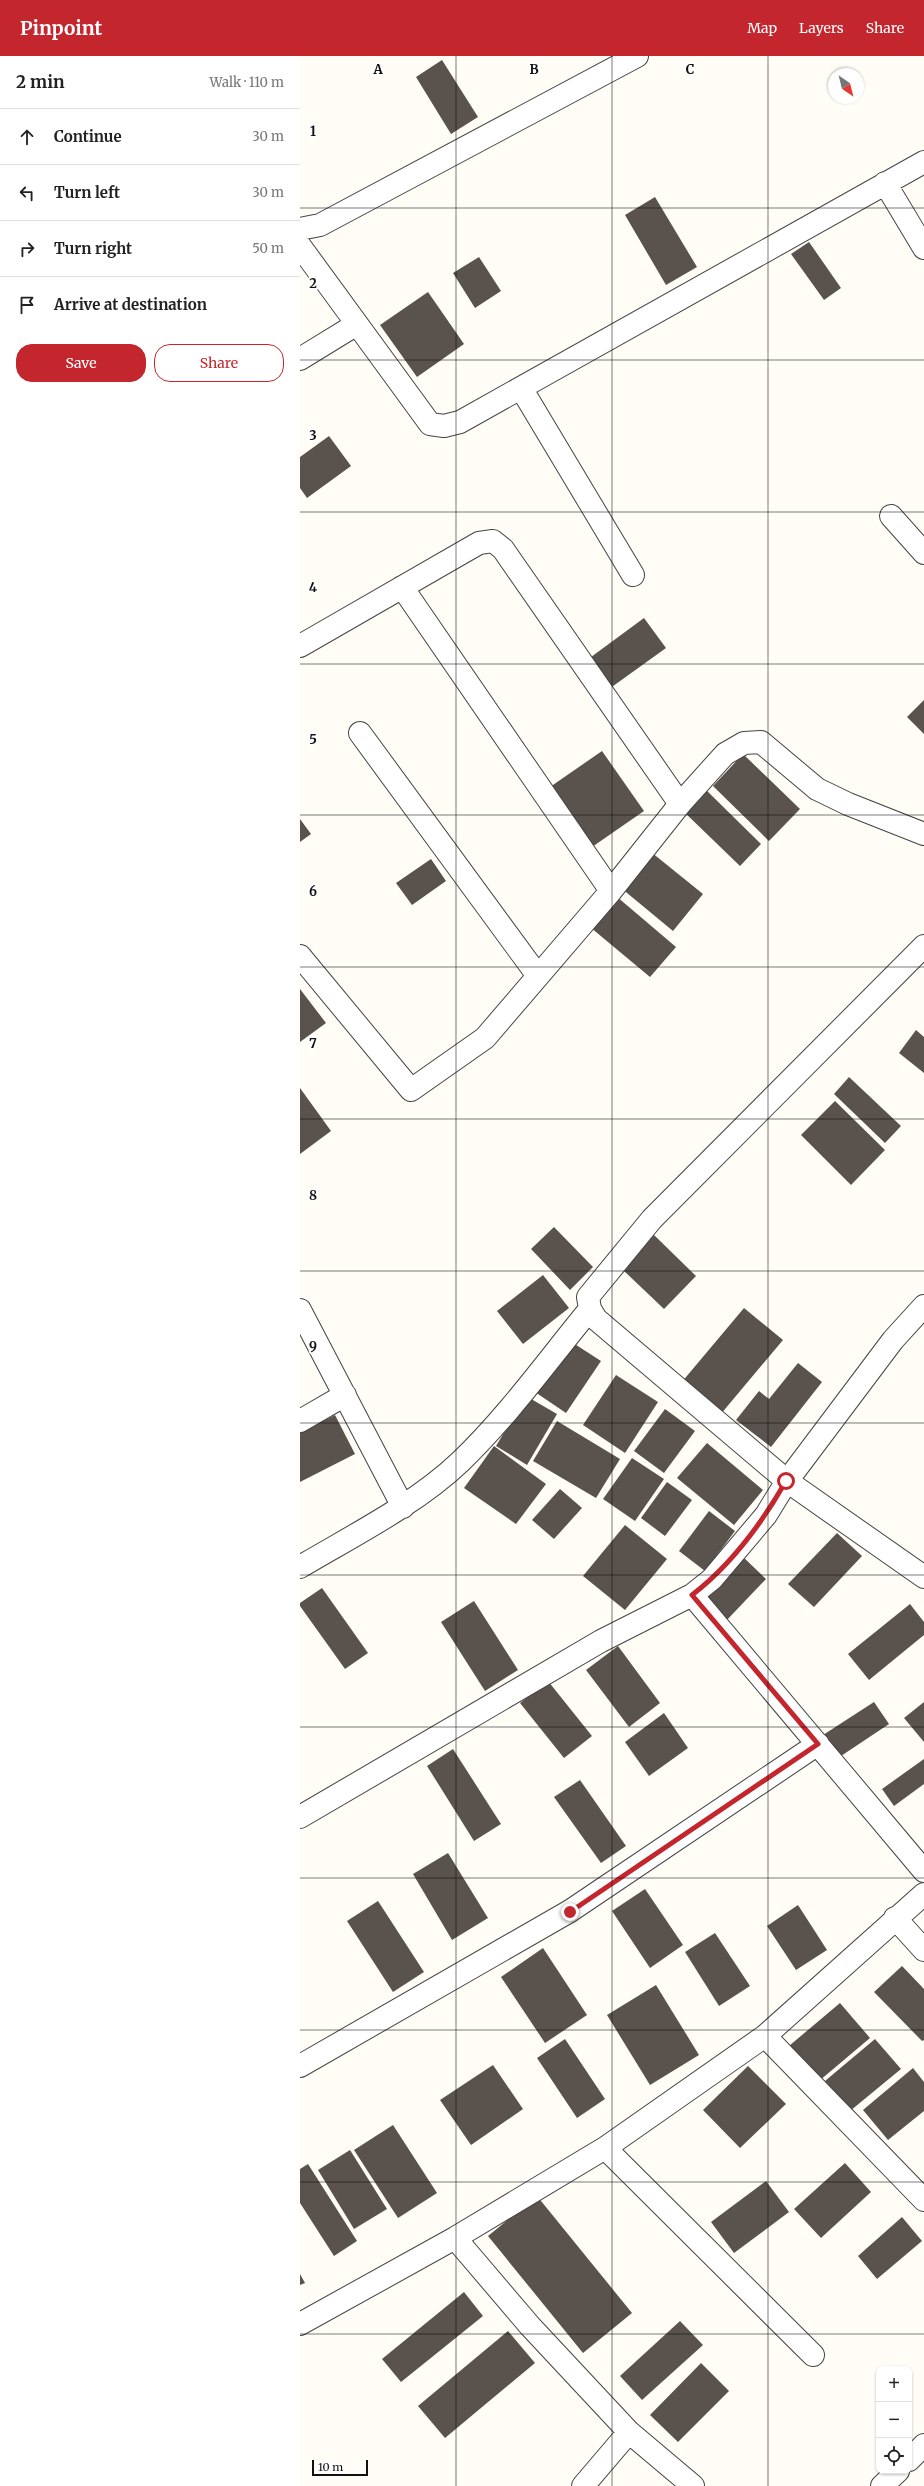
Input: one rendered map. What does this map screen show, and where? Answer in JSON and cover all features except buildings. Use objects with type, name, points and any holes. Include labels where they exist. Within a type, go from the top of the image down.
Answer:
[{"type":"street","points":[[300,229],[320,225],[637,56]]},
{"type":"street","points":[[300,246],[430,424],[444,426],[460,422],[924,162]]},
{"type":"street","points":[[885,183],[924,248]]},
{"type":"street","points":[[300,359],[357,324]]},
{"type":"street","points":[[521,388],[633,575]]},
{"type":"street","points":[[891,516],[924,553]]},
{"type":"street","points":[[300,646],[479,543],[492,541],[504,549],[680,804]]},
{"type":"street","points":[[402,587],[611,891]]},
{"type":"street","points":[[360,733],[538,976]]},
{"type":"street","points":[[300,956],[411,1090],[485,1038],[611,891],[680,804],[725,754],[744,743],[761,742],[817,789],[848,804],[924,834]]},
{"type":"street","points":[[924,946],[652,1219],[588,1297],[590,1309],[596,1319],[786,1481],[924,1577]]},
{"type":"street","points":[[300,1817],[601,1641],[692,1595],[712,1579],[766,1515],[786,1481],[893,1340],[924,1306]]},
{"type":"street","points":[[300,1567],[403,1506],[459,1463],[502,1417],[590,1309]]},
{"type":"street","points":[[300,1310],[403,1506]]},
{"type":"street","points":[[300,1421],[345,1395]]},
{"type":"street","points":[[692,1595],[924,1871]]},
{"type":"street","points":[[300,2066],[570,1912],[818,1744]]},
{"type":"street","points":[[300,2324],[455,2238],[605,2148],[765,2036],[895,1918],[924,1894]]},
{"type":"street","points":[[895,1918],[924,1950]]},
{"type":"street","points":[[765,2036],[924,2200]]},
{"type":"street","points":[[605,2148],[813,2355]]},
{"type":"street","points":[[455,2238],[536,2331],[629,2432],[693,2486]]},
{"type":"street","points":[[583,2486],[629,2432]]},
{"type":"street","points":[[912,2457],[924,2445]]},
{"type":"street","points":[[882,2486],[895,2474]]},
{"type":"route","points":[[570,1912],[818,1744],[692,1595],[712,1579],[766,1515],[786,1481]]}]
